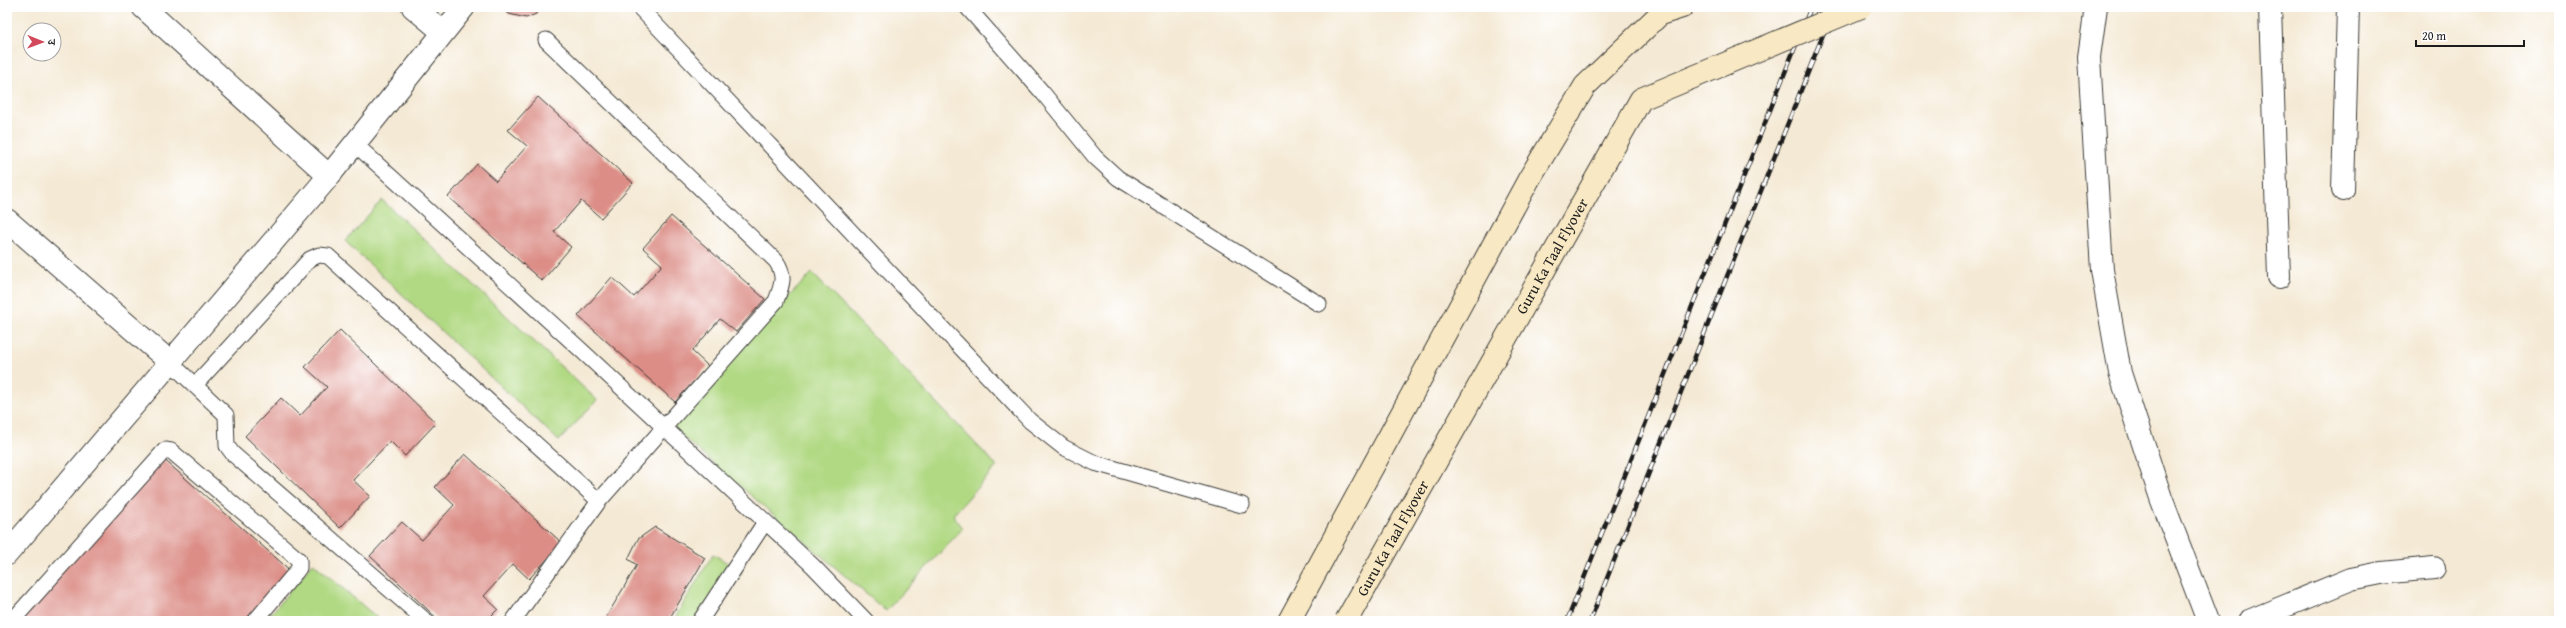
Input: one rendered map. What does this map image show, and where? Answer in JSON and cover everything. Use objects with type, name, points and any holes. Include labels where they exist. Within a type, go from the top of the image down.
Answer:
[{"type":"main road","points":[[1289,621],[1529,179],[1585,86],[1660,14],[1682,7]]},
{"type":"main road","name":"Guru Ka Taal Flyover","points":[[1346,621],[1641,99],[1861,7]]},
{"type":"street","points":[[142,7],[329,176]]},
{"type":"street","points":[[413,7],[443,32]]},
{"type":"street","points":[[7,554],[329,176],[464,7]]},
{"type":"street","points":[[2096,7],[2089,57],[2102,270],[2120,373],[2161,498],[2208,621]]},
{"type":"street","points":[[2270,7],[2279,277]]},
{"type":"street","points":[[2343,190],[2348,7]]},
{"type":"street","points":[[7,220],[170,362]]},
{"type":"street","points":[[2249,621],[2351,579],[2381,573],[2434,568]]},
{"type":"lane","points":[[639,7],[1030,421],[1063,447],[1095,463],[1242,505]]},
{"type":"lane","points":[[967,7],[1043,93],[1095,157],[1118,178],[1319,304]]},
{"type":"lane","points":[[513,621],[599,501],[776,301],[784,280],[782,270],[776,260],[546,40]]},
{"type":"lane","points":[[355,144],[813,566],[866,621]]},
{"type":"lane","points":[[194,385],[310,259],[319,255],[328,256],[599,501]]},
{"type":"lane","points":[[170,362],[226,415],[227,446],[233,454],[426,621]]},
{"type":"lane","points":[[12,621],[162,451],[168,450],[299,560],[300,568],[254,621]]},
{"type":"lane","points":[[700,621],[765,522]]},
{"type":"green space","points":[[382,200],[597,400],[559,441],[345,241]]},
{"type":"green space","points":[[812,273],[997,466],[953,515],[963,528],[886,611],[665,422]]},
{"type":"green space","points":[[713,554],[742,572],[710,621],[673,621]]},
{"type":"green space","points":[[313,563],[381,621],[265,621]]},
{"type":"building","points":[[501,7],[541,7],[536,14],[526,18],[509,14]]},
{"type":"building","points":[[538,97],[633,183],[601,218],[581,201],[554,232],[571,247],[542,281],[448,197],[477,164],[496,181],[527,146],[508,130]]},
{"type":"building","points":[[671,216],[765,299],[736,332],[720,319],[692,351],[708,366],[675,402],[578,316],[612,277],[634,297],[662,265],[643,248]]},
{"type":"building","points":[[340,330],[436,423],[405,456],[390,441],[353,480],[370,496],[340,528],[245,436],[281,398],[300,416],[327,387],[305,367]]},
{"type":"building","points":[[465,454],[562,543],[529,579],[513,564],[484,596],[498,609],[486,621],[440,621],[370,556],[402,522],[422,540],[454,505],[435,487]]},
{"type":"building","points":[[160,456],[292,572],[249,621],[17,621]]},
{"type":"building","points":[[655,527],[705,558],[668,621],[604,621],[637,565],[628,559],[638,539]]},
{"type":"railway","points":[[1567,621],[1811,7]]},
{"type":"railway","points":[[1590,621],[1834,7]]}]
